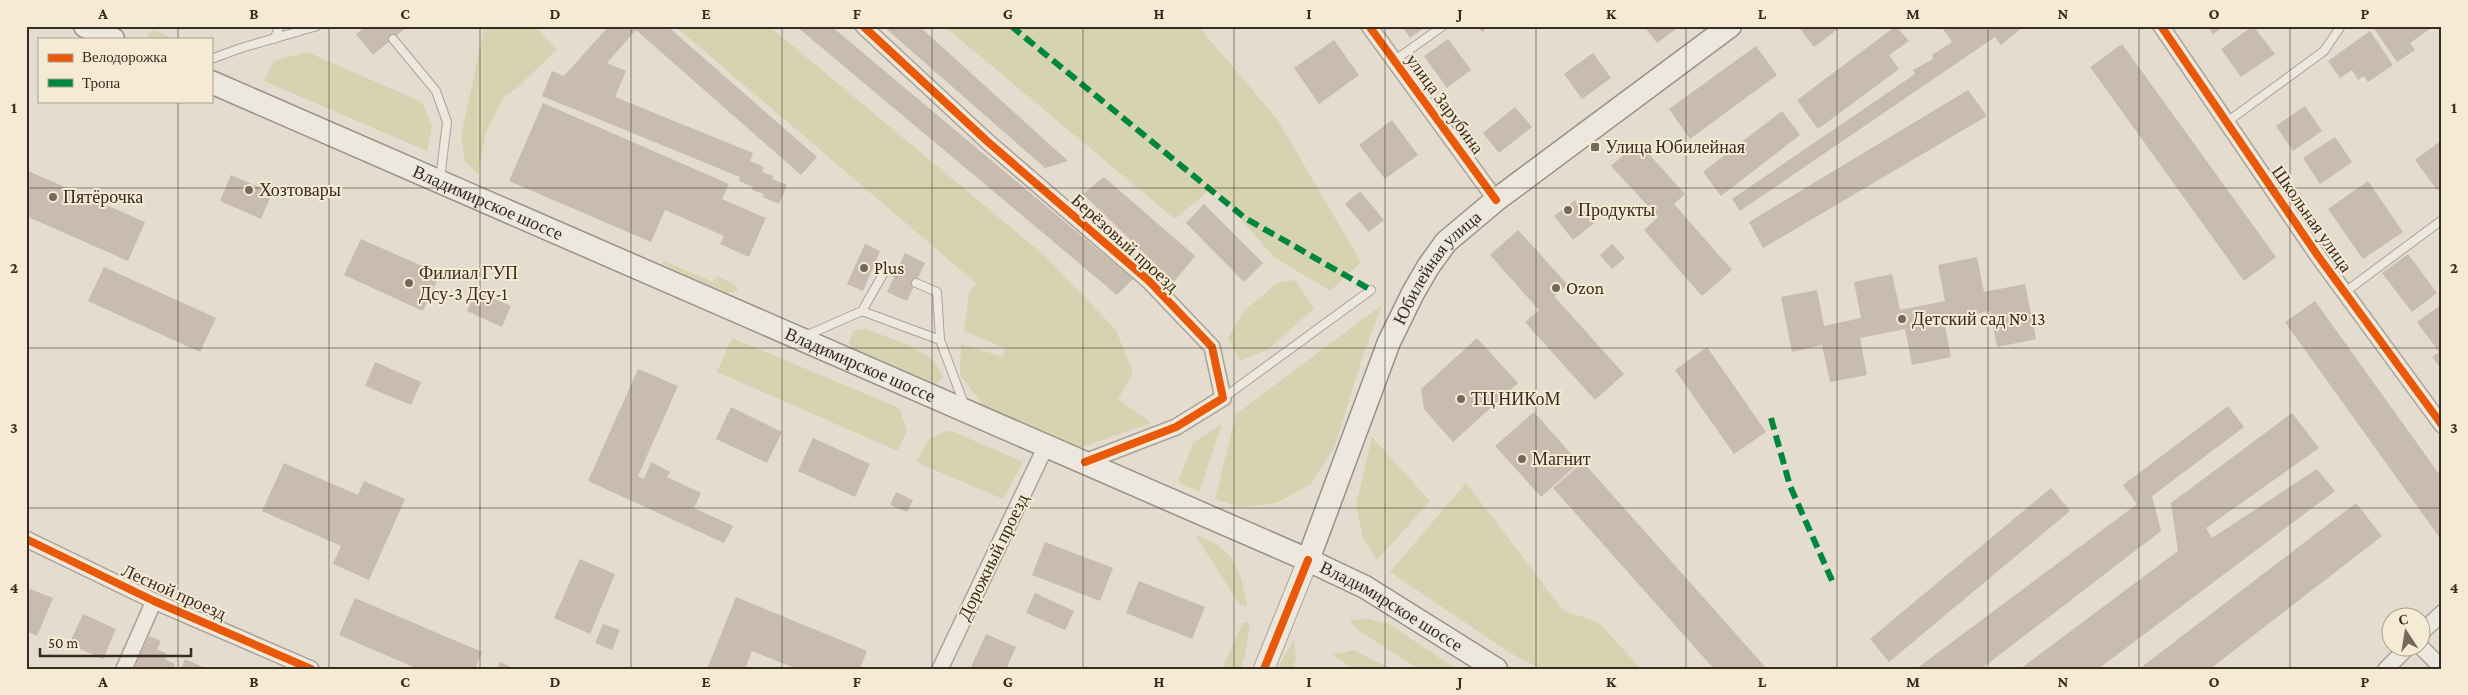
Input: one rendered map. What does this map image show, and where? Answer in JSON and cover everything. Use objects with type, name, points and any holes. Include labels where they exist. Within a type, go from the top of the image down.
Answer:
[{"type":"main road","points":[[85,26],[111,38]]},
{"type":"main road","name":"Юбилейная улица","points":[[1308,560],[1389,342],[1412,293],[1446,242],[1496,200],[1730,26]]},
{"type":"main road","name":"Владимирское шоссе","points":[[212,82],[1308,560],[1365,587],[1496,669]]},
{"type":"street","name":"Берёзовый проезд","points":[[863,26],[988,142],[1149,281],[1212,347],[1223,398]]},
{"type":"street","name":"улица Зарубина","points":[[1369,26],[1496,200]]},
{"type":"street","name":"Школьная улица","points":[[2161,26],[2345,292],[2442,425]]},
{"type":"street","points":[[1085,462],[1176,427],[1223,398]]},
{"type":"street","name":"Дорожный проезд","points":[[940,669],[1046,446]]},
{"type":"street","name":"Лесной проезд","points":[[26,539],[154,601],[310,669]]},
{"type":"street","points":[[1264,669],[1308,560]]},
{"type":"street","points":[[124,669],[154,601]]},
{"type":"street","points":[[2430,624],[2442,613]]},
{"type":"street","points":[[2430,656],[2442,668]]},
{"type":"street","points":[[2386,669],[2397,658]]},
{"type":"lane","points":[[274,39],[280,26]]},
{"type":"lane","points":[[212,59],[317,26]]},
{"type":"lane","points":[[1395,60],[1443,26]]},
{"type":"lane","points":[[2227,122],[2324,51],[2341,26]]},
{"type":"lane","points":[[393,39],[436,90],[447,122],[440,182]]},
{"type":"lane","points":[[2345,292],[2442,220]]},
{"type":"lane","points":[[800,338],[862,311],[886,269],[896,272]]},
{"type":"lane","points":[[916,283],[937,292],[940,340],[966,411]]},
{"type":"lane","points":[[1223,398],[1371,290]]},
{"type":"lane","points":[[862,311],[940,340]]},
{"type":"shaded area","points":[[485,26],[534,26],[557,49],[518,87],[504,97],[485,135],[478,174],[465,162],[461,136]]},
{"type":"shaded area","points":[[675,26],[769,26],[1045,256],[1116,330],[1133,373],[1118,399],[1151,423],[1079,448],[986,409],[960,375],[961,344],[1003,357],[1005,348],[964,331],[969,293],[976,283]]},
{"type":"shaded area","points":[[944,26],[1198,26],[1277,119],[1361,262],[1330,291],[1274,257],[1213,187],[1175,219]]},
{"type":"shaded area","points":[[155,30],[171,38],[149,38],[148,33]]},
{"type":"shaded area","points":[[307,52],[422,102],[432,126],[427,151],[264,81],[274,61]]},
{"type":"shaded area","points":[[664,261],[713,282],[717,276],[734,284],[738,291],[728,293],[662,264]]},
{"type":"shaded area","points":[[1295,280],[1314,308],[1269,349],[1240,361],[1228,338],[1244,311],[1277,283]]},
{"type":"shaded area","points":[[1382,305],[1362,358],[1335,446],[1311,484],[1276,503],[1240,507],[1215,499],[1236,414]]},
{"type":"shaded area","points":[[865,329],[899,341],[921,352],[931,359],[943,378],[936,384],[854,350],[849,343],[853,331]]},
{"type":"shaded area","points":[[732,338],[899,408],[907,430],[898,451],[717,372]]},
{"type":"shaded area","points":[[1222,424],[1199,492],[1178,482],[1193,443]]},
{"type":"shaded area","points":[[949,430],[1023,462],[1003,499],[916,462],[928,440]]},
{"type":"shaded area","points":[[1372,437],[1430,501],[1377,560],[1363,538],[1356,505]]},
{"type":"shaded area","points":[[1466,483],[1564,611],[1598,622],[1641,669],[1541,669],[1512,654],[1390,572]]},
{"type":"shaded area","points":[[1199,536],[1218,545],[1232,559],[1240,574],[1247,607],[1240,605],[1197,538]]},
{"type":"shaded area","points":[[1369,619],[1389,624],[1456,669],[1419,669],[1359,631],[1349,620]]},
{"type":"shaded area","points":[[1243,622],[1250,623],[1245,656],[1240,669],[1222,669]]},
{"type":"shaded area","points":[[1294,640],[1296,659],[1292,669],[1277,669]]},
{"type":"shaded area","points":[[1354,650],[1391,669],[1353,669],[1333,655]]},
{"type":"building","points":[[366,26],[408,26],[373,55],[356,34]]},
{"type":"building","points":[[609,26],[667,26],[817,157],[801,175],[636,30],[607,63],[626,71],[615,97],[753,153],[750,161],[764,167],[762,172],[773,176],[772,179],[787,185],[779,204],[763,197],[764,194],[752,190],[753,187],[739,181],[740,177],[542,96],[552,71],[564,76]]},
{"type":"building","points":[[796,26],[831,26],[1133,279],[1117,295]]},
{"type":"building","points":[[883,26],[919,26],[1068,161],[1045,168]]},
{"type":"building","points":[[1402,26],[1427,26],[1410,38]]},
{"type":"building","points":[[1478,26],[1489,26],[1482,32]]},
{"type":"building","points":[[1644,26],[1680,26],[1657,43]]},
{"type":"building","points":[[1798,26],[1842,26],[1814,47]]},
{"type":"building","points":[[1896,26],[1909,41],[1889,55],[1899,69],[1818,129],[1797,100]]},
{"type":"building","points":[[1941,26],[2024,26],[2001,45],[1995,37],[1740,211],[1732,199],[1915,74],[1913,70],[1933,59],[1932,55],[1952,42]]},
{"type":"building","points":[[2207,26],[2224,26],[2213,34]]},
{"type":"building","points":[[2253,26],[2275,54],[2241,77],[2221,49]]},
{"type":"building","points":[[2434,26],[2410,43],[2415,50],[2397,62],[2373,27]]},
{"type":"building","points":[[2370,31],[2393,65],[2368,82],[2364,76],[2358,80],[2352,70],[2340,78],[2328,61]]},
{"type":"building","points":[[1448,39],[1471,70],[1447,88],[1424,56]]},
{"type":"building","points":[[1334,40],[1359,75],[1319,104],[1294,68]]},
{"type":"building","points":[[2122,44],[2276,257],[2244,281],[2090,67]]},
{"type":"building","points":[[1756,46],[1777,75],[1690,139],[1669,109]]},
{"type":"building","points":[[1593,53],[1611,78],[1582,99],[1564,74]]},
{"type":"building","points":[[1968,90],[1987,116],[1763,248],[1749,222]]},
{"type":"building","points":[[543,103],[729,184],[722,199],[766,218],[749,257],[720,244],[724,236],[665,210],[651,242],[509,181]]},
{"type":"building","points":[[2305,106],[2322,131],[2293,151],[2276,126]]},
{"type":"building","points":[[1515,107],[1532,127],[1499,153],[1483,133]]},
{"type":"building","points":[[1782,111],[1800,135],[1721,196],[1703,172]]},
{"type":"building","points":[[1392,120],[1418,155],[1385,179],[1359,145]]},
{"type":"building","points":[[2335,137],[2352,162],[2320,184],[2303,158]]},
{"type":"building","points":[[2442,140],[2442,187],[2437,190],[2415,160]]},
{"type":"building","points":[[1638,142],[1685,194],[1674,204],[1732,270],[1702,296],[1644,230],[1658,217],[1611,166]]},
{"type":"building","points":[[26,170],[145,222],[128,261],[26,216]]},
{"type":"building","points":[[231,175],[272,193],[261,219],[220,201]]},
{"type":"building","points":[[1104,177],[1195,256],[1174,282],[1083,194]]},
{"type":"building","points":[[2368,181],[2403,232],[2363,259],[2328,209]]},
{"type":"building","points":[[1360,191],[1384,220],[1369,232],[1345,204]]},
{"type":"building","points":[[1575,200],[1594,223],[1573,240],[1554,216]]},
{"type":"building","points":[[1204,204],[1263,263],[1244,282],[1186,223]]},
{"type":"building","points":[[1518,230],[1568,285],[1554,296],[1624,374],[1595,400],[1525,322],[1539,310],[1490,255]]},
{"type":"building","points":[[361,239],[440,274],[423,311],[344,275]]},
{"type":"building","name":"Plus","points":[[865,244],[880,251],[863,291],[847,284]]},
{"type":"building","points":[[1612,244],[1625,258],[1612,269],[1600,255]]},
{"type":"building","points":[[905,253],[925,263],[907,301],[887,292]]},
{"type":"building","points":[[2408,254],[2437,293],[2412,312],[2382,273]]},
{"type":"building","name":"Детский сад № 13","points":[[1977,257],[1984,292],[2025,284],[2036,339],[1997,347],[1990,311],[1944,321],[1951,357],[1912,365],[1905,329],[1860,338],[1867,375],[1830,382],[1822,345],[1792,352],[1781,297],[1817,290],[1824,326],[1861,318],[1854,282],[1892,274],[1900,310],[1945,301],[1938,265]]},
{"type":"building","points":[[104,267],[216,318],[200,352],[88,301]]},
{"type":"building","points":[[476,291],[511,306],[502,327],[467,311]]},
{"type":"building","points":[[2315,301],[2442,478],[2442,541],[2285,322]]},
{"type":"building","points":[[2442,304],[2442,370],[2432,357],[2439,352],[2417,322]]},
{"type":"building","name":"ТЦ НИКоМ","points":[[1477,338],[1518,383],[1453,442],[1424,409],[1421,389]]},
{"type":"building","points":[[1707,347],[1766,432],[1734,454],[1675,370]]},
{"type":"building","points":[[375,362],[421,382],[411,405],[365,386]]},
{"type":"building","points":[[638,369],[678,386],[638,476],[644,479],[651,462],[670,472],[667,477],[701,493],[694,508],[733,526],[724,543],[588,481]]},
{"type":"building","points":[[2228,406],[2244,427],[2152,496],[2161,531],[1981,669],[1916,669],[2137,504],[2123,485]]},
{"type":"building","points":[[731,407],[782,432],[767,463],[716,439]]},
{"type":"building","points":[[1534,412],[1579,463],[1541,497],[1495,446]]},
{"type":"building","points":[[2292,413],[2319,448],[2206,528],[2212,538],[2317,469],[2335,491],[2098,669],[2020,669],[2178,551],[2171,503]]},
{"type":"building","points":[[813,438],[870,464],[855,497],[798,471]]},
{"type":"building","points":[[1583,462],[1767,669],[1714,669],[1553,488]]},
{"type":"building","points":[[284,463],[358,495],[364,481],[405,499],[369,580],[333,564],[341,546],[262,511]]},
{"type":"building","points":[[2051,488],[2070,511],[1889,662],[1870,639]]},
{"type":"building","points":[[896,492],[913,500],[907,512],[890,505]]},
{"type":"building","points":[[2356,503],[2382,536],[2210,669],[2139,669]]},
{"type":"building","points":[[1045,542],[1113,568],[1100,601],[1032,575]]},
{"type":"building","points":[[580,559],[615,574],[590,634],[554,618]]},
{"type":"building","points":[[1139,581],[1205,607],[1192,639],[1126,613]]},
{"type":"building","points":[[30,589],[53,598],[37,636],[26,631],[26,598]]},
{"type":"building","points":[[1035,593],[1074,611],[1065,630],[1026,613]]},
{"type":"building","points":[[736,597],[867,651],[860,669],[797,669],[752,651],[745,669],[707,669]]},
{"type":"building","points":[[355,598],[482,652],[475,669],[418,669],[339,635]]},
{"type":"building","points":[[83,614],[116,629],[103,659],[69,644]]},
{"type":"building","points":[[603,624],[620,630],[612,650],[595,643]]},
{"type":"building","points":[[986,634],[1016,647],[1006,669],[970,669]]},
{"type":"building","points":[[149,636],[161,641],[157,649],[167,654],[165,659],[175,664],[173,669],[135,667]]},
{"type":"building","points":[[185,659],[207,669],[181,669]]},
{"type":"building","points":[[500,662],[515,669],[497,669]]},
{"type":"marked path","points":[[1011,26],[1245,218],[1371,290]]},
{"type":"marked path","points":[[1771,418],[1790,486],[1834,585]]},
{"type":"cycle path","points":[[863,26],[988,142],[1149,281],[1212,347],[1223,398],[1176,427],[1085,462]]},
{"type":"cycle path","points":[[1369,26],[1496,200]]},
{"type":"cycle path","points":[[2161,26],[2318,256],[2442,425]]},
{"type":"cycle path","points":[[26,539],[154,601],[311,669]]},
{"type":"cycle path","points":[[1264,669],[1308,560]]},
{"type":"place","name":"Улица Юбилейная","points":[[1595,147]]},
{"type":"place","name":"Хозтовары","points":[[249,190]]},
{"type":"place","name":"Пятёрочка","points":[[53,197]]},
{"type":"place","name":"Продукты","points":[[1568,210]]},
{"type":"place","name":"Plus","points":[[864,268]]},
{"type":"place","name":"Филиал ГУП Дсу-3 Дсу-1","points":[[409,283]]},
{"type":"place","name":"Ozon","points":[[1556,288]]},
{"type":"place","name":"Детский сад № 13","points":[[1902,319]]},
{"type":"place","name":"ТЦ НИКоМ","points":[[1461,399]]},
{"type":"place","name":"Магнит","points":[[1522,459]]}]
